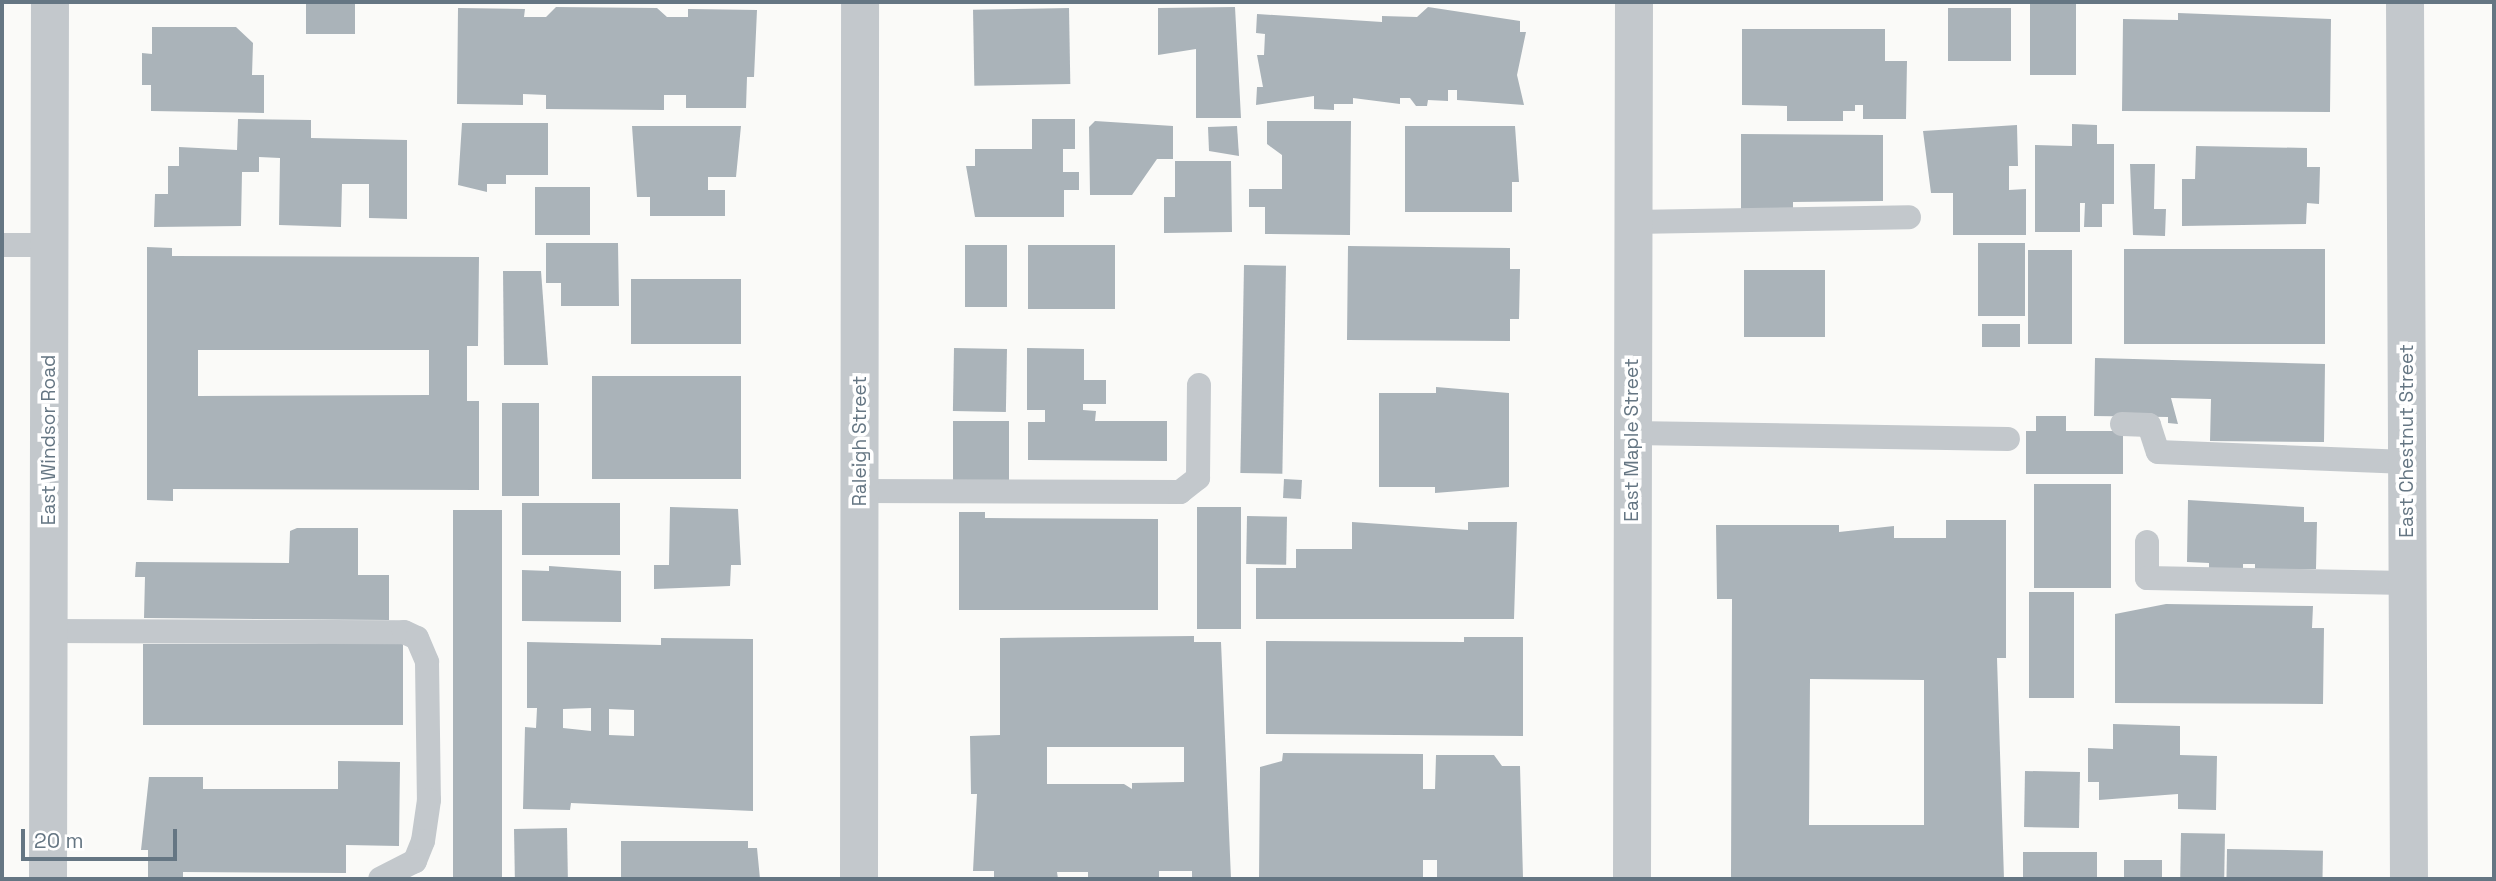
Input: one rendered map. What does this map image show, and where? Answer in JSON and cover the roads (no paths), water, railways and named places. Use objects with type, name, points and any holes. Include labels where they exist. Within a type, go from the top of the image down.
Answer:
[{"type":"street","name":"East Windsor Road","points":[[48,879],[50,2]]},
{"type":"street","name":"Raleigh Street","points":[[859,879],[860,2]]},
{"type":"street","name":"East Maple Street","points":[[1632,879],[1634,2]]},
{"type":"street","name":"East Chestnut Street","points":[[2405,2],[2409,879]]},
{"type":"lane","points":[[1633,222],[1909,217]]},
{"type":"lane","points":[[2,245],[49,245]]},
{"type":"lane","points":[[860,491],[1180,492],[1198,478],[1199,385]]},
{"type":"lane","points":[[2122,424],[2149,425],[2158,452],[2407,462]]},
{"type":"lane","points":[[1632,433],[2008,439]]},
{"type":"lane","points":[[2147,542],[2147,578],[2407,583]]},
{"type":"lane","points":[[48,631],[404,632],[417,638],[427,662],[429,800],[423,841],[415,861],[380,879]]}]
